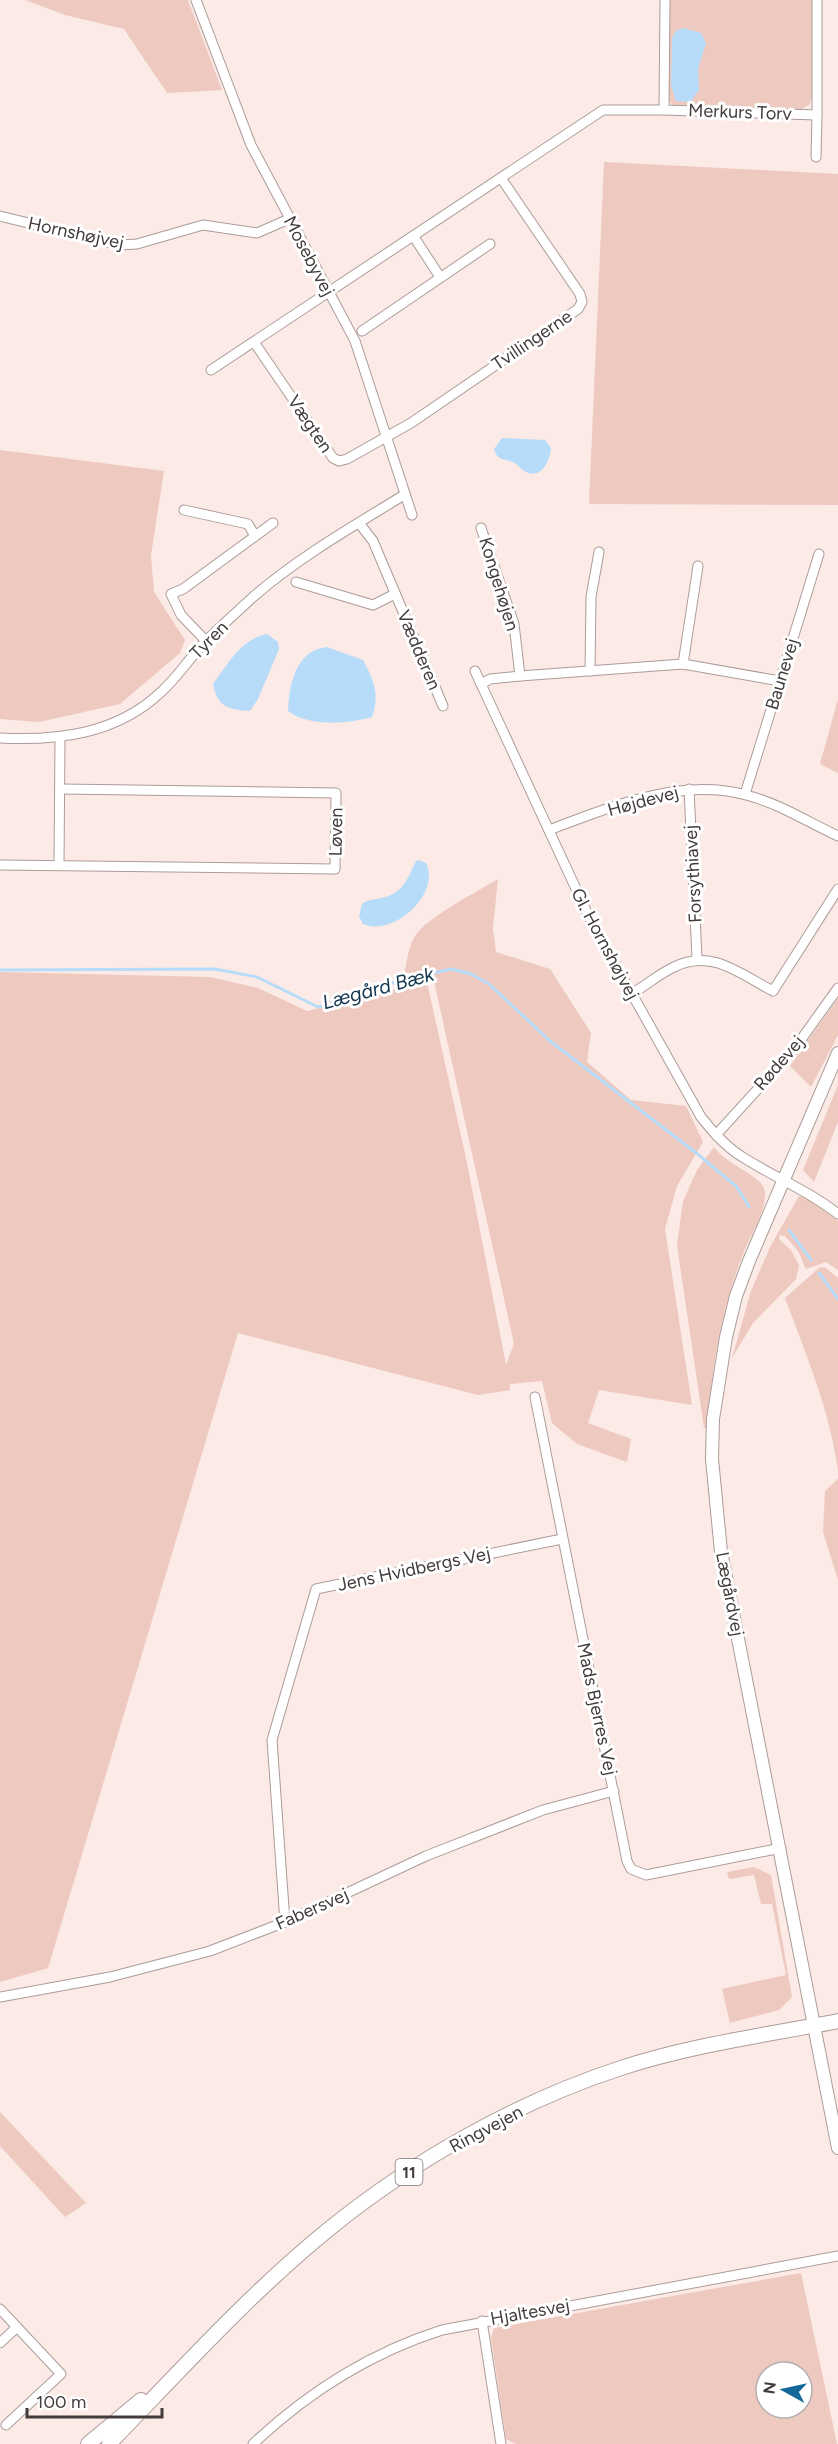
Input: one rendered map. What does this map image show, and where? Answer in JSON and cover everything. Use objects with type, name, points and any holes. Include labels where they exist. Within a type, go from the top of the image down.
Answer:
[{"type":"main road","name":"Ringvejen","points":[[109,2444],[196,2355],[330,2228],[402,2177],[488,2126],[538,2102],[647,2060],[838,2021]]},
{"type":"main road","name":"Ringvejen","points":[[88,2444],[196,2355]]},
{"type":"street","name":"Mosebyvej","points":[[196,0],[251,145],[355,341],[412,515]]},
{"type":"street","name":"Merkurs Torv","points":[[664,110],[665,0]]},
{"type":"street","name":"Merkurs Torv","points":[[816,157],[818,0]]},
{"type":"street","name":"Merkurs Torv","points":[[501,178],[603,110],[817,114]]},
{"type":"street","points":[[211,370],[501,178]]},
{"type":"street","name":"Tvillingerne","points":[[385,437],[411,423],[578,309],[582,302],[580,294],[501,178]]},
{"type":"street","name":"Hornshøjvej","points":[[0,216],[119,245],[137,244],[203,225],[257,233],[289,219]]},
{"type":"street","points":[[414,237],[440,277]]},
{"type":"street","points":[[362,330],[490,244]]},
{"type":"street","name":"Vægten","points":[[254,342],[333,458],[339,461],[346,459],[385,437]]},
{"type":"street","name":"Tyren","points":[[0,738],[60,738],[90,732],[141,708],[162,692],[206,641],[254,597],[302,558],[404,495]]},
{"type":"street","points":[[184,510],[248,524],[255,536]]},
{"type":"street","points":[[206,641],[181,615],[171,594],[273,523]]},
{"type":"street","name":"Vædderen","points":[[359,523],[373,541],[443,706]]},
{"type":"street","name":"Kongehøjen","points":[[481,528],[514,624],[520,676]]},
{"type":"street","points":[[590,672],[591,597],[599,552]]},
{"type":"street","name":"Baunevej","points":[[745,794],[819,554]]},
{"type":"street","points":[[683,664],[698,566]]},
{"type":"street","name":"Vædderen","points":[[296,582],[373,605],[395,594]]},
{"type":"street","points":[[481,684],[490,680],[520,676],[683,664],[780,681]]},
{"type":"street","name":"Gl. Hornshøjvej","points":[[475,671],[590,920],[688,1097],[716,1135],[742,1157],[784,1179],[838,1214]]},
{"type":"street","points":[[59,865],[60,738]]},
{"type":"street","name":"Løven","points":[[0,864],[335,869],[336,793],[61,789]]},
{"type":"street","name":"Højdevej","points":[[549,830],[655,795],[689,789],[745,794],[838,837]]},
{"type":"street","name":"Forsythiavej","points":[[689,789],[697,958]]},
{"type":"street","points":[[631,994],[674,967],[697,958],[719,962],[773,992],[838,889]]},
{"type":"street","name":"Rødevej","points":[[716,1135],[795,1048],[838,988]]},
{"type":"street","name":"Lægårdvej","points":[[838,1053],[749,1261],[731,1316],[719,1368],[712,1459],[721,1552],[781,1848],[838,2148]]},
{"type":"street","name":"Mads Bjerres Vej","points":[[535,1397],[627,1861],[636,1873],[646,1875],[781,1848]]},
{"type":"street","name":"Jens Hvidbergs Vej","points":[[285,1922],[272,1740],[316,1589],[562,1539]]},
{"type":"street","name":"Fabersvej","points":[[0,1997],[151,1968],[210,1951],[285,1922],[435,1853],[543,1810],[614,1791]]},
{"type":"street","name":"Hjaltesvej","points":[[253,2444],[309,2396],[375,2356],[435,2332],[482,2321],[838,2256]]},
{"type":"street","points":[[0,2309],[61,2374],[6,2425]]},
{"type":"street","points":[[482,2321],[501,2444]]},
{"type":"street","points":[[0,2343],[17,2327]]},
{"type":"shaded area","points":[[25,0],[188,0],[222,90],[167,93],[124,29],[65,15]]},
{"type":"shaded area","points":[[669,0],[813,0],[812,98],[809,105],[801,109],[673,105],[668,100]]},
{"type":"shaded area","points":[[604,162],[838,174],[838,505],[589,504]]},
{"type":"shaded area","points":[[0,450],[164,471],[151,555],[154,592],[185,640],[180,653],[120,704],[39,722],[0,719]]},
{"type":"shaded area","points":[[838,699],[838,773],[820,764]]},
{"type":"shaded area","points":[[498,879],[493,928],[496,952],[550,969],[591,1033],[587,1062],[631,1100],[686,1106],[703,1142],[677,1186],[665,1229],[692,1405],[599,1390],[588,1423],[631,1439],[627,1462],[577,1444],[552,1423],[542,1381],[510,1384],[510,1390],[478,1395],[238,1333],[48,1968],[0,1982],[0,972],[210,977],[258,988],[307,1011],[427,982],[467,1163],[506,1365],[514,1344],[434,981],[405,972],[412,941],[424,926],[455,904]]},
{"type":"shaded area","points":[[838,998],[838,1035],[811,1087],[790,1066]]},
{"type":"shaded area","points":[[838,1085],[838,1122],[814,1182],[803,1170]]},
{"type":"shaded area","points":[[714,1147],[726,1159],[754,1177],[763,1186],[765,1201],[735,1275],[723,1318],[712,1384],[708,1428],[704,1428],[677,1245],[683,1201],[697,1170]]},
{"type":"shaded area","points":[[799,1196],[810,1200],[838,1221],[838,1270],[826,1262],[806,1269],[798,1251],[785,1236],[780,1235],[779,1239],[791,1250],[799,1265],[796,1279],[753,1323],[732,1358],[751,1291],[771,1245]]},
{"type":"shaded area","points":[[820,1267],[826,1268],[838,1278],[838,1471],[823,1404],[785,1298]]},
{"type":"shaded area","points":[[838,1479],[838,1580],[823,1532],[825,1491]]},
{"type":"shaded area","points":[[754,1867],[771,1875],[792,1997],[779,2010],[730,2023],[722,1989],[786,1975],[772,1904],[761,1904],[754,1875],[729,1879],[727,1872]]},
{"type":"shaded area","points":[[0,2112],[86,2203],[65,2217],[0,2146]]},
{"type":"shaded area","points":[[801,2273],[837,2444],[516,2444],[506,2439],[491,2338],[494,2328]]},
{"type":"water","points":[[683,28],[701,33],[706,43],[698,69],[699,90],[690,102],[676,101],[671,85],[672,38],[676,31]]},
{"type":"water","points":[[502,438],[545,440],[551,448],[544,468],[540,472],[530,473],[500,458],[494,449]]},
{"type":"water","points":[[267,634],[278,642],[279,649],[258,699],[250,711],[225,706],[218,698],[213,684],[242,647]]},
{"type":"water","points":[[327,647],[363,660],[376,694],[372,717],[329,723],[307,720],[288,711],[290,690],[301,661],[308,654]]},
{"type":"water","points":[[416,861],[426,863],[429,875],[427,887],[412,910],[401,919],[388,924],[375,926],[363,924],[359,916],[362,904],[397,892],[405,883]]},
{"type":"waterway","name":"Lægård Bæk","points":[[0,970],[215,969],[257,977],[318,1007],[329,1005],[338,996],[451,969],[471,974],[489,984],[550,1041],[737,1187],[749,1207]]},
{"type":"waterway","name":"Lægård Bæk","points":[[789,1230],[811,1260]]},
{"type":"waterway","name":"Lægård Bæk","points":[[819,1273],[838,1299]]}]
